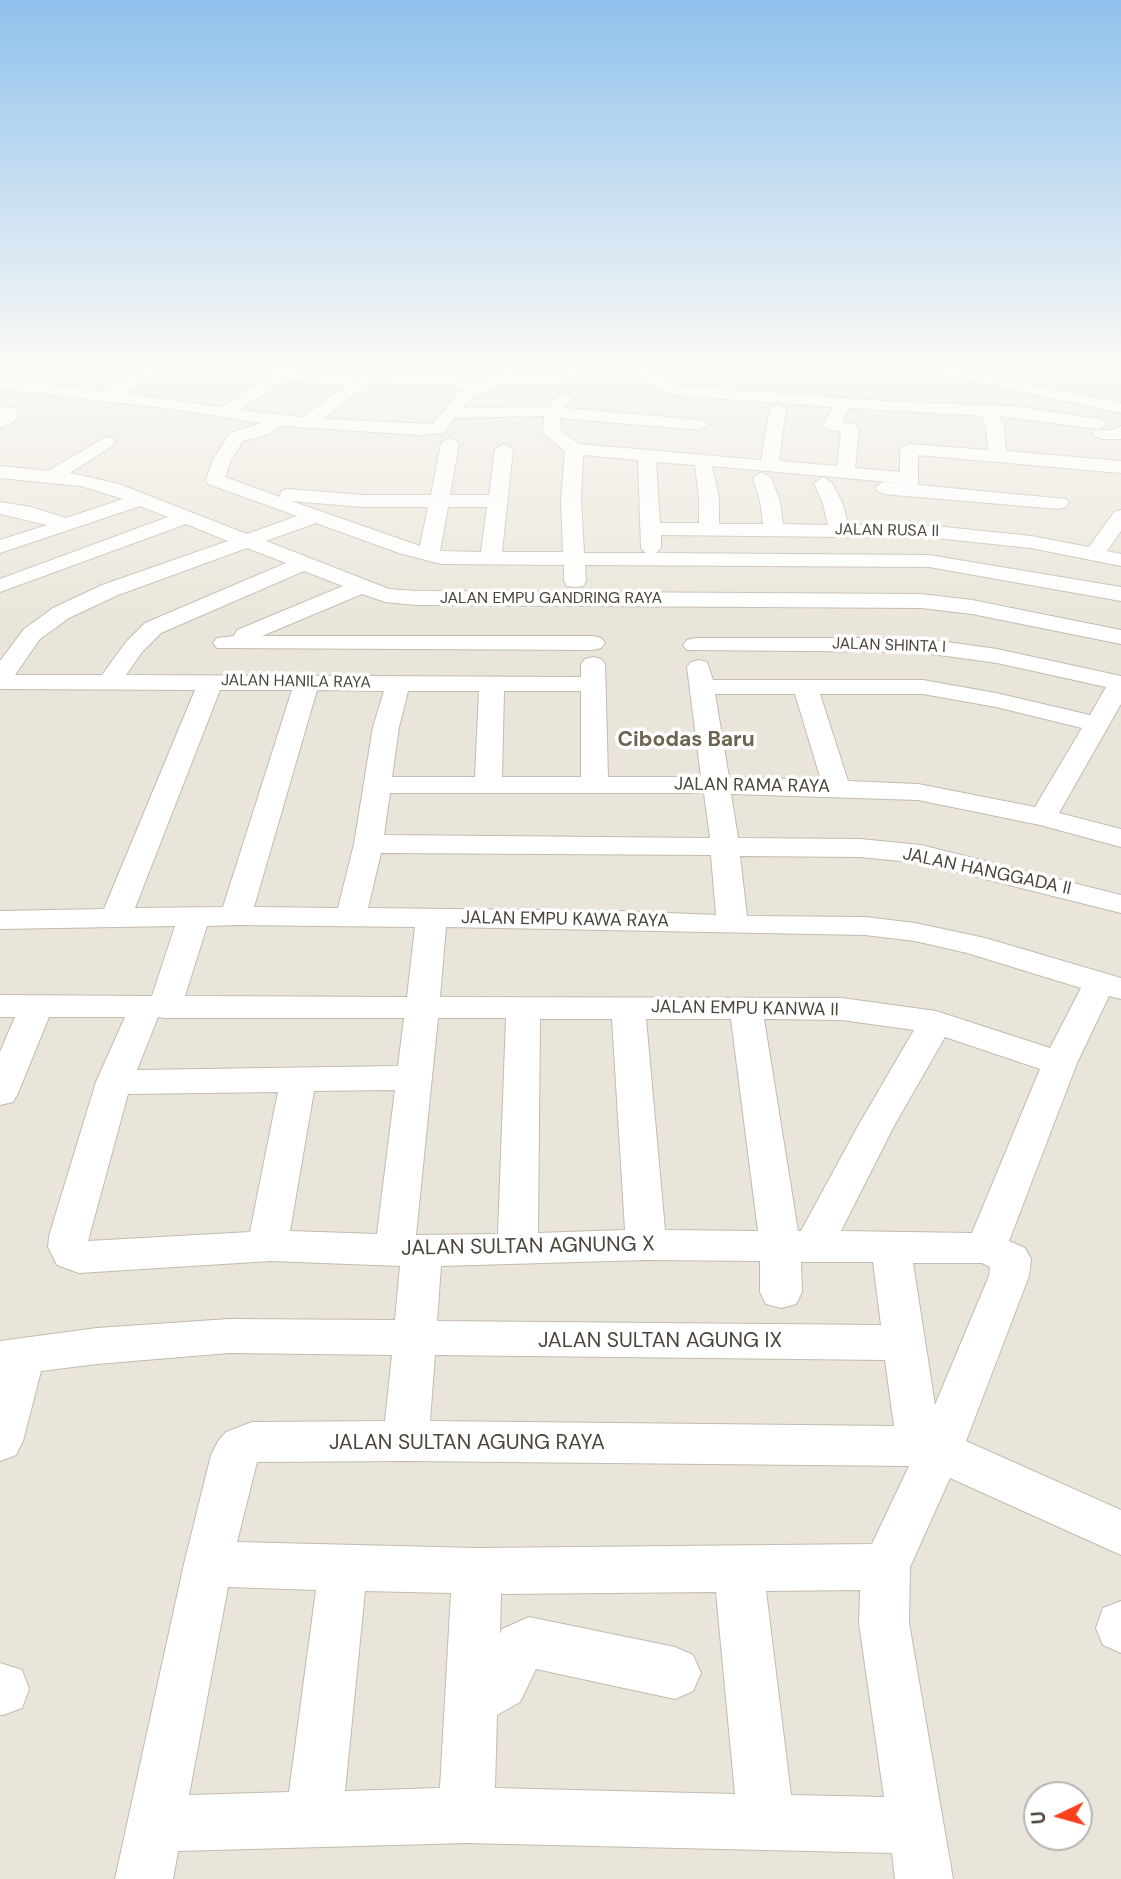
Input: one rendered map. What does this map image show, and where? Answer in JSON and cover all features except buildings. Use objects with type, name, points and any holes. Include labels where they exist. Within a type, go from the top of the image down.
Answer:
[{"type":"street","points":[[52,477],[90,453]]},
{"type":"street","points":[[226,453],[215,480],[429,555],[574,560],[929,561],[1121,594]]},
{"type":"street","points":[[429,555],[444,453]]},
{"type":"street","points":[[491,559],[504,453]]},
{"type":"street","points":[[574,453],[571,500],[574,560],[593,643],[595,785]]},
{"type":"street","points":[[619,453],[647,455],[697,466],[765,472],[845,472],[909,484]]},
{"type":"street","points":[[698,453],[697,466],[709,498],[709,530]]},
{"type":"street","points":[[766,453],[765,472],[774,529]]},
{"type":"street","points":[[845,472],[847,453]]},
{"type":"street","points":[[909,453],[909,484]]},
{"type":"street","points":[[955,453],[1115,466]]},
{"type":"street","points":[[647,455],[651,559]]},
{"type":"street","name":"JALAN EMPU GANDRING RAYA","points":[[0,472],[98,484],[385,595],[416,598],[920,601],[972,607],[1121,637]]},
{"type":"street","points":[[765,472],[823,483],[909,484],[1063,498],[1031,542]]},
{"type":"street","points":[[823,483],[839,530]]},
{"type":"street","points":[[241,491],[363,501],[497,501]]},
{"type":"street","points":[[879,497],[1047,521]]},
{"type":"street","points":[[0,547],[142,499]]},
{"type":"street","points":[[0,680],[32,635],[61,613],[110,590],[363,501]]},
{"type":"street","points":[[920,601],[929,561],[936,544],[935,532],[940,505]]},
{"type":"street","points":[[5,510],[65,524]]},
{"type":"street","points":[[1095,554],[1121,516]]},
{"type":"street","points":[[0,586],[186,517]]},
{"type":"street","name":"JALAN RUSA II","points":[[650,529],[935,532],[1031,542],[1121,560]]},
{"type":"street","points":[[110,681],[134,648],[153,628],[302,564]]},
{"type":"street","points":[[115,919],[205,682],[225,643],[362,586]]},
{"type":"street","points":[[691,600],[714,785],[725,846],[732,925]]},
{"type":"street","points":[[288,618],[381,642]]},
{"type":"street","points":[[225,643],[593,643]]},
{"type":"street","name":"JALAN SHINTA I","points":[[695,645],[918,645],[997,656],[1121,683]]},
{"type":"street","name":"JALAN HANILA RAYA","points":[[0,680],[592,684]]},
{"type":"street","points":[[236,916],[307,682]]},
{"type":"street","points":[[1044,817],[1121,683]]},
{"type":"street","points":[[351,917],[368,844],[386,727],[398,684]]},
{"type":"street","points":[[488,785],[492,684]]},
{"type":"street","points":[[702,687],[923,687],[986,698],[1096,724]]},
{"type":"street","points":[[805,687],[837,788]]},
{"type":"street","name":"JALAN RAMA RAYA","points":[[377,785],[714,785],[918,792],[1044,817],[1121,838]]},
{"type":"street","name":"JALAN HANGGADA II","points":[[368,844],[860,848],[921,854],[1121,904]]},
{"type":"street","name":"JALAN EMPU KAWA RAYA","points":[[0,920],[236,916],[865,926],[915,932],[974,945],[1110,985]]},
{"type":"street","points":[[194,917],[156,1006],[114,1082],[412,1079]]},
{"type":"street","points":[[406,1441],[415,1340],[408,1249],[412,1079],[432,918]]},
{"type":"street","points":[[924,1879],[884,1623],[886,1567],[929,1448],[1011,1266],[1010,1259],[1005,1254],[986,1248],[1060,1063],[1110,985]]},
{"type":"street","name":"JALAN EMPU KANWA II","points":[[0,1006],[842,1009],[936,1022],[1060,1063]]},
{"type":"street","points":[[0,1093],[36,1007]]},
{"type":"street","points":[[517,1247],[523,1007]]},
{"type":"street","points":[[628,1008],[646,1245]]},
{"type":"street","points":[[746,1009],[796,1246]]},
{"type":"street","points":[[781,1292],[796,1246],[876,1126],[936,1022]]},
{"type":"street","points":[[271,1246],[271,1231],[298,1080]]},
{"type":"street","name":"JALAN SULTAN AGNUNG X","points":[[114,1082],[69,1236],[68,1247],[71,1254],[90,1257],[271,1246],[408,1249],[646,1245],[986,1248]]},
{"type":"street","points":[[891,1249],[905,1343],[929,1448]]},
{"type":"street","name":"JALAN SULTAN AGUNG IX","points":[[12,1358],[97,1346],[229,1336],[905,1343]]},
{"type":"street","points":[[0,1441],[12,1358]]},
{"type":"street","name":"JALAN SULTAN AGUNG RAYA","points":[[144,1879],[208,1564],[234,1455],[242,1446],[252,1442],[406,1441],[929,1448],[1121,1533]]},
{"type":"street","points":[[208,1564],[477,1571],[886,1567]]},
{"type":"street","points":[[314,1818],[344,1567]]},
{"type":"street","points":[[740,1570],[766,1822]]},
{"type":"street","points":[[466,1815],[477,1571]]},
{"type":"street","points":[[471,1693],[494,1690],[502,1684],[520,1647],[529,1642],[675,1673]]},
{"type":"street","points":[[155,1824],[466,1815],[916,1826]]},
{"type":"shaded area","points":[[0,453],[1121,453],[1121,1879],[0,1879]]},
{"type":"district","name":"Cibodas Baru","points":[[686,740]]}]
